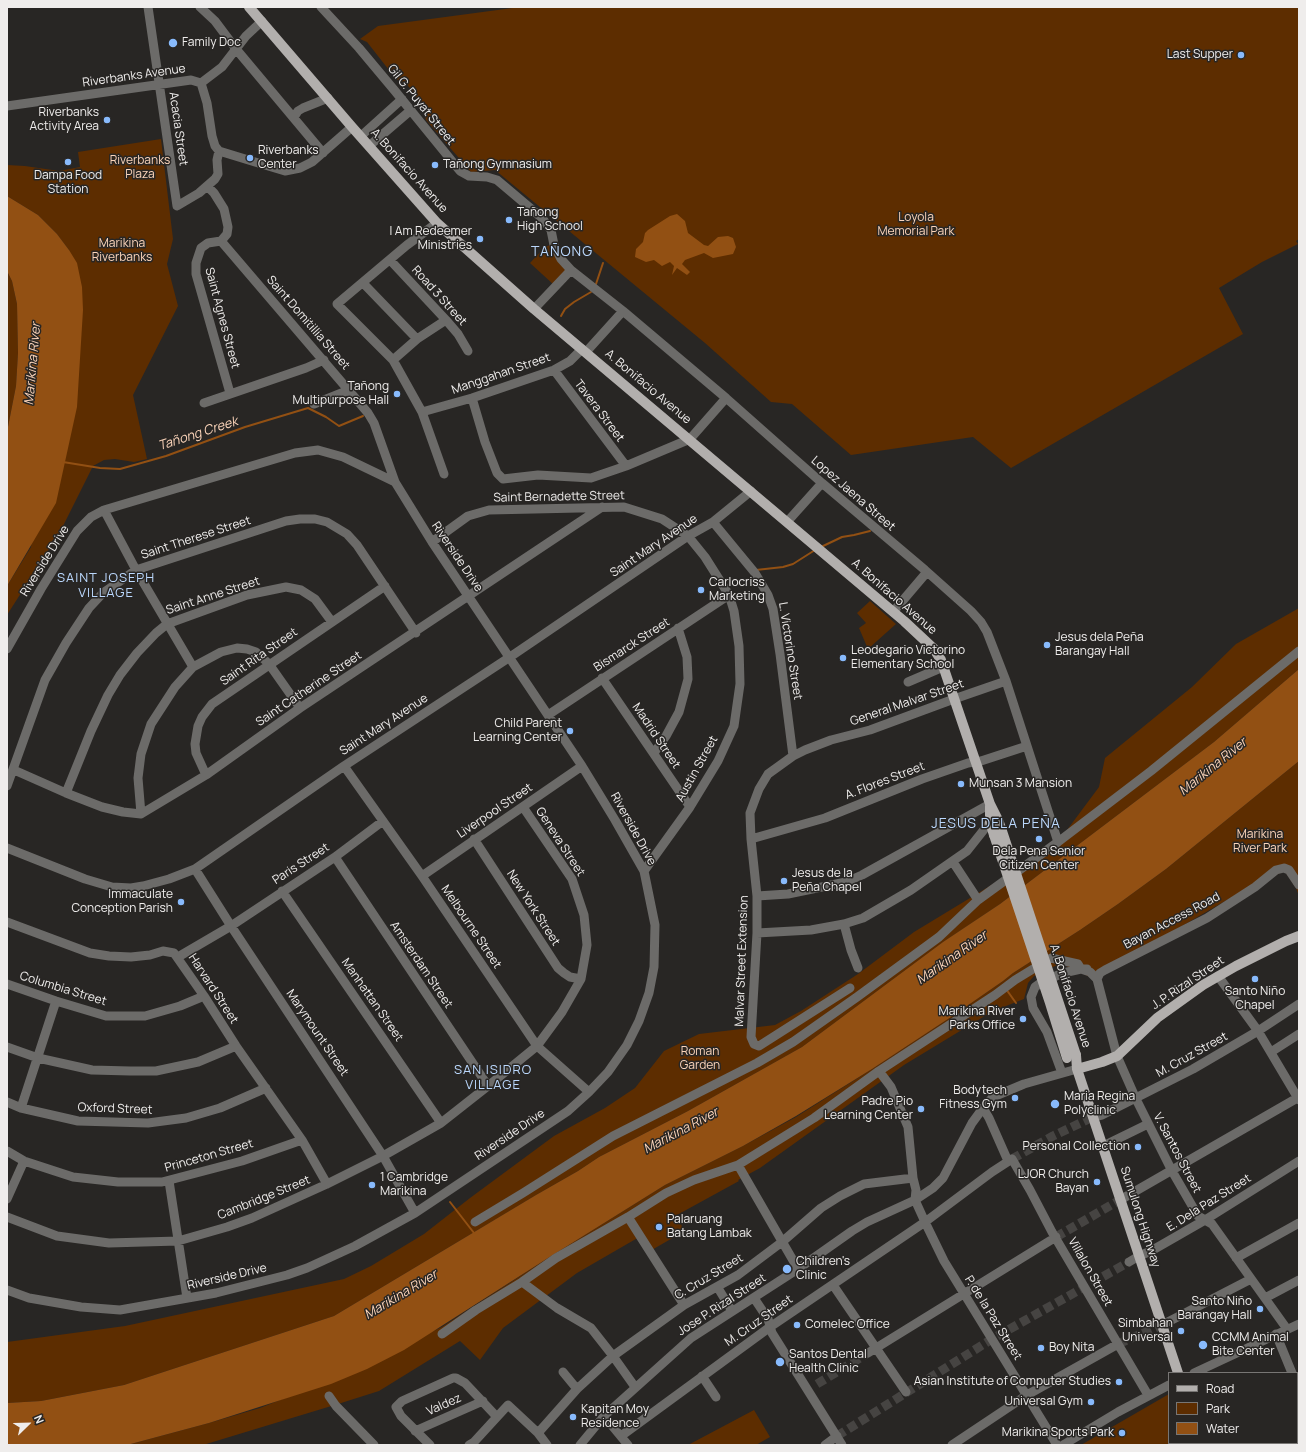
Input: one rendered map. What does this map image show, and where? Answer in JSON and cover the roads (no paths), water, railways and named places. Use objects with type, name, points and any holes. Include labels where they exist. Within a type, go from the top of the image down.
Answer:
[{"type":"main road","name":"A. Bonifacio Avenue","points":[[249,7],[437,223],[534,308],[893,612],[934,649],[943,667],[990,804],[998,833],[1071,1056],[1077,1069]]},
{"type":"main road","name":"A. Bonifacio Avenue","points":[[990,804],[990,822],[998,833]]},
{"type":"main road","name":"J. P. Rizal Street","points":[[1077,1069],[1117,1056],[1157,1018],[1218,976],[1286,941],[1299,936]]},
{"type":"main road","name":"Sumulong Highway","points":[[1077,1069],[1178,1372]]},
{"type":"street","name":"Acacia Street","points":[[148,7],[177,206],[199,193],[207,186]]},
{"type":"street","points":[[200,7],[215,21],[236,49],[323,153]]},
{"type":"street","name":"Gil G. Puyat Street","points":[[321,7],[359,48],[460,171],[469,176],[487,177],[497,180],[546,221],[551,230],[557,252],[571,270]]},
{"type":"street","name":"Riverbanks Avenue","points":[[7,106],[50,101],[159,83],[192,80],[201,83],[222,67],[246,36],[262,22]]},
{"type":"street","points":[[201,83],[207,103],[213,143],[219,151],[285,171],[300,168],[312,162],[352,127]]},
{"type":"street","points":[[294,117],[303,108],[328,98]]},
{"type":"street","points":[[361,136],[402,99]]},
{"type":"street","points":[[369,146],[411,110]]},
{"type":"street","points":[[219,151],[217,160],[218,174],[207,186],[214,192],[224,209],[228,227],[227,234],[221,241]]},
{"type":"street","points":[[437,223],[407,245],[337,304],[393,360],[422,412],[444,474]]},
{"type":"street","name":"Saint Domitillia Street","points":[[221,241],[368,413],[374,423],[395,482]]},
{"type":"street","name":"Saint Agnes Street","points":[[221,241],[208,242],[201,248],[196,263],[196,274],[230,393]]},
{"type":"street","name":"Road 3 Street","points":[[390,260],[446,320],[458,334],[468,351]]},
{"type":"street","points":[[534,308],[571,270]]},
{"type":"street","name":"Lopez Jaena Street","points":[[571,270],[623,311],[726,398],[822,484],[927,572],[971,611],[981,622],[987,632],[1006,681],[1058,842]]},
{"type":"street","points":[[363,282],[417,339]]},
{"type":"street","name":"Manggahan Street","points":[[422,412],[472,398],[554,370],[570,361],[584,350],[623,311]]},
{"type":"street","points":[[393,360],[417,339],[446,320]]},
{"type":"street","points":[[204,403],[306,368],[324,360]]},
{"type":"street","name":"Tavera Street","points":[[554,370],[626,466]]},
{"type":"street","points":[[314,404],[349,390]]},
{"type":"street","points":[[472,398],[485,442],[497,473],[503,479],[538,475],[591,478],[626,466],[690,439],[726,398]]},
{"type":"street","name":"Riverside Drive","points":[[7,649],[41,589],[77,531],[91,517],[104,510],[295,453],[318,450],[343,457],[395,482],[432,542],[582,766],[644,871],[655,925],[654,967],[649,993],[639,1021],[627,1045],[608,1072],[589,1092],[568,1110],[415,1213],[355,1246],[308,1268],[287,1275],[223,1291],[187,1298],[120,1310],[81,1307],[28,1298],[7,1290]]},
{"type":"street","points":[[787,522],[822,484]]},
{"type":"street","name":"Saint Mary Avenue","points":[[7,848],[85,879],[112,887],[131,888],[181,875],[195,868],[344,766],[510,657],[688,536],[713,522],[751,491]]},
{"type":"street","name":"Saint Bernadette Street","points":[[432,542],[452,526],[468,516],[489,510],[602,507],[624,507],[654,516],[662,519],[688,536]]},
{"type":"street","name":"Saint Catherine Street","points":[[141,814],[206,775],[300,708],[416,633],[602,507]]},
{"type":"street","points":[[104,510],[136,570],[193,667]]},
{"type":"street","name":"Saint Therese Street","points":[[7,786],[45,680],[66,643],[89,608],[103,593],[136,570],[286,521],[314,519],[327,522],[347,534],[385,586],[416,633]]},
{"type":"street","name":"L. Victorino Street","points":[[713,522],[755,573],[768,595],[773,609],[793,756]]},
{"type":"street","name":"Austin Street","points":[[644,871],[690,807],[718,761],[734,726],[740,684],[739,646],[734,611],[729,595],[705,557],[688,536]]},
{"type":"street","points":[[893,612],[927,572]]},
{"type":"street","name":"Saint Rita Street","points":[[206,775],[196,753],[195,744],[198,726],[202,717],[212,704],[385,586]]},
{"type":"street","name":"Saint Anne Street","points":[[66,793],[91,731],[108,695],[120,675],[151,638],[167,624],[247,595],[286,587],[301,590],[315,599],[332,622]]},
{"type":"street","name":"Bismarck Street","points":[[548,715],[729,595]]},
{"type":"street","points":[[654,753],[666,736],[679,712],[688,679],[688,657],[678,628]]},
{"type":"street","points":[[14,770],[102,807],[123,812],[141,814],[138,778],[141,754],[151,724],[175,687],[193,667],[221,652],[237,648],[248,649],[256,652],[269,664],[300,708]]},
{"type":"street","points":[[475,1222],[524,1193],[613,1136],[757,1063],[793,1042],[939,937],[978,900],[1058,842],[1151,771],[1299,651]]},
{"type":"street","points":[[908,682],[943,667]]},
{"type":"street","name":"Madrid Street","points":[[602,678],[690,807]]},
{"type":"street","name":"General Malvar Street","points":[[793,756],[826,742],[870,730],[1006,681]]},
{"type":"street","name":"A. Flores Street","points":[[751,839],[825,818],[968,763],[1027,746]]},
{"type":"street","name":"Malvar Street Extension","points":[[793,756],[768,774],[759,789],[750,813],[757,896],[757,933],[751,1037],[756,1046],[759,1046],[850,988]]},
{"type":"street","name":"Melbourne Street","points":[[344,766],[422,876],[537,1046],[589,1092]]},
{"type":"street","name":"Liverpool Street","points":[[422,876],[582,766]]},
{"type":"street","points":[[757,896],[788,894],[862,875],[990,804]]},
{"type":"street","name":"Geneva Street","points":[[383,1156],[441,1122],[537,1046],[562,1012],[581,979],[587,945],[584,915],[572,879],[522,807]]},
{"type":"street","name":"Paris Street","points":[[178,957],[231,926],[334,857],[384,821]]},
{"type":"street","points":[[757,933],[811,930],[844,924],[863,918],[911,890],[953,862],[967,851],[990,822]]},
{"type":"street","name":"New York Street","points":[[474,839],[558,968],[570,977],[581,979]]},
{"type":"street","name":"Amsterdam Street","points":[[334,857],[488,1086]]},
{"type":"street","points":[[953,862],[978,900]]},
{"type":"street","name":"Marymount Street","points":[[195,868],[231,926],[383,1156],[415,1213]]},
{"type":"street","name":"Bayan Access Road","points":[[1097,979],[1100,973],[1207,918],[1280,868],[1289,870],[1299,885]]},
{"type":"street","name":"Manhattan Street","points":[[282,891],[441,1122]]},
{"type":"street","name":"Harvard Street","points":[[7,922],[90,953],[131,957],[150,955],[163,951],[174,952],[236,1046],[302,1140],[327,1184]]},
{"type":"street","points":[[844,924],[851,950],[858,968]]},
{"type":"street","points":[[442,1334],[556,1258],[628,1217],[670,1190],[738,1165],[814,1118],[879,1071],[1015,980],[1051,958],[1078,964],[1081,968],[1090,972],[1097,979]]},
{"type":"street","name":"Bayan Access Road","points":[[1081,968],[1097,969],[1111,967]]},
{"type":"street","points":[[1062,1073],[1046,1032],[1033,1008],[1031,997],[1035,987],[1042,982],[1063,973],[1081,968]]},
{"type":"street","points":[[1120,1200],[1299,1098],[1258,1031],[1218,976]]},
{"type":"street","name":"V. Santos Street","points":[[1097,979],[1117,1056],[1136,1099],[1172,1171],[1198,1216],[1212,1224],[1287,1329]]},
{"type":"street","name":"Columbia Street","points":[[7,984],[56,1002],[106,1016],[145,1016],[180,1006],[204,996]]},
{"type":"street","points":[[21,1108],[56,1002]]},
{"type":"street","name":"M. Cruz Street","points":[[1093,1117],[1102,1115],[1136,1099],[1194,1069],[1258,1031],[1299,1004]]},
{"type":"street","points":[[1271,1052],[1299,1034]]},
{"type":"street","points":[[7,1046],[38,1058],[92,1070],[156,1071],[198,1062],[236,1046]]},
{"type":"street","name":"Jose P. Rizal Street","points":[[580,1445],[604,1416],[691,1338],[798,1269],[867,1222],[915,1200],[934,1188],[943,1178],[972,1123],[993,1097],[1012,1088],[1077,1069]]},
{"type":"street","points":[[879,1071],[891,1087],[908,1127],[913,1178],[916,1190],[915,1200]]},
{"type":"street","name":"Oxford Street","points":[[7,1102],[21,1108],[78,1120],[148,1123],[186,1118],[220,1108],[266,1088]]},
{"type":"street","name":"Villalon Street","points":[[983,1108],[1010,1160],[1030,1190],[1148,1395]]},
{"type":"street","points":[[1103,1146],[1148,1124]]},
{"type":"street","name":"Princeton Street","points":[[7,1151],[24,1161],[73,1177],[118,1182],[168,1181],[242,1160],[302,1140]]},
{"type":"street","name":"Cambridge Street","points":[[7,1217],[57,1236],[109,1242],[178,1241],[252,1218],[327,1184],[383,1156]]},
{"type":"street","name":"M. Cruz Street","points":[[621,1436],[770,1327],[925,1222],[1010,1160]]},
{"type":"street","points":[[7,1199],[24,1161]]},
{"type":"street","name":"E. Dela Paz Street","points":[[1129,1262],[1152,1251],[1205,1220],[1299,1161]]},
{"type":"street","points":[[738,1165],[798,1269]]},
{"type":"street","name":"C. Cruz Street","points":[[538,1433],[577,1389],[614,1356],[684,1305],[718,1288],[738,1275],[782,1242],[821,1208],[840,1196],[864,1184],[913,1178]]},
{"type":"street","points":[[168,1181],[187,1298]]},
{"type":"street","name":"P. de la Paz Street","points":[[915,1200],[944,1261],[1057,1445]]},
{"type":"street","points":[[628,1217],[684,1305]]},
{"type":"street","points":[[1236,1258],[1299,1223]]},
{"type":"street","points":[[872,1350],[1056,1237]]},
{"type":"street","points":[[1162,1324],[1251,1279]]},
{"type":"street","points":[[1265,1298],[1299,1280]]},
{"type":"street","points":[[522,1282],[557,1308],[591,1328],[614,1356],[635,1387]]},
{"type":"street","points":[[833,1285],[872,1350],[906,1392]]},
{"type":"street","points":[[718,1288],[732,1312]]},
{"type":"street","points":[[754,1298],[768,1319],[772,1333],[842,1445]]},
{"type":"street","points":[[1196,1372],[1299,1324]]},
{"type":"street","points":[[1276,1334],[1292,1372]]},
{"type":"street","points":[[952,1445],[1027,1395],[1118,1344]]},
{"type":"street","points":[[563,1372],[577,1389]]},
{"type":"street","points":[[702,1376],[716,1397]]},
{"type":"street","points":[[430,1445],[401,1416],[397,1410],[397,1405],[402,1401],[453,1378],[465,1383],[497,1417]]},
{"type":"street","points":[[808,1389],[817,1384]]},
{"type":"street","points":[[1063,1445],[1148,1395],[1168,1385]]},
{"type":"street","points":[[329,1396],[336,1406],[374,1445]]},
{"type":"street","name":"Valdez","points":[[415,1431],[483,1401]]},
{"type":"street","points":[[469,1445],[474,1442],[508,1405],[538,1433],[547,1445]]},
{"type":"street","points":[[604,1416],[628,1445]]},
{"type":"street","points":[[825,1445],[837,1436]]},
{"type":"water","name":"Marikina River","points":[[7,196],[38,215],[57,234],[69,250],[77,263],[82,287],[83,310],[77,407],[56,503],[7,586],[7,432],[16,386],[18,353],[17,304],[12,281],[7,271]]},
{"type":"water","points":[[677,214],[685,221],[688,233],[704,245],[708,246],[718,237],[728,236],[733,238],[736,247],[733,254],[713,258],[704,253],[685,260],[682,264],[690,272],[687,275],[677,268],[672,275],[674,266],[670,262],[662,266],[654,260],[646,262],[635,257],[636,249],[643,242],[645,233],[670,216]]},
{"type":"water","name":"Marikina River","points":[[1299,669],[1299,761],[1166,869],[1118,904],[1013,973],[951,1017],[872,1069],[796,1116],[743,1146],[665,1185],[404,1350],[367,1369],[331,1384],[209,1423],[127,1445],[7,1445],[7,1403],[41,1401],[124,1385],[334,1316],[578,1171],[599,1157],[688,1111],[802,1047],[943,942],[1000,904],[1214,742]]},
{"type":"waterway","name":"Tañong Creek","points":[[596,284],[603,263]]},
{"type":"waterway","name":"Tañong Creek","points":[[561,316],[565,309],[591,292]]},
{"type":"waterway","name":"Tañong Creek","points":[[63,462],[100,468],[120,469],[166,456],[245,427],[308,408],[326,417],[339,426],[363,416]]},
{"type":"waterway","points":[[821,547],[842,537],[870,531]]},
{"type":"waterway","points":[[756,570],[783,567],[793,564],[815,550]]},
{"type":"waterway","points":[[1006,989],[1016,1003]]},
{"type":"waterway","points":[[450,1202],[474,1233]]},
{"type":"tunnel","points":[[1012,1159],[1053,1136],[1093,1117]]},
{"type":"tunnel","points":[[1056,1237],[1120,1200]]},
{"type":"tunnel","points":[[837,1436],[992,1339],[1129,1262]]},
{"type":"tunnel","points":[[1118,1344],[1162,1325]]},
{"type":"tunnel","points":[[817,1384],[868,1353]]},
{"type":"place","name":"Family Doc","points":[[173,43]]},
{"type":"place","name":"Last Supper","points":[[1241,55]]},
{"type":"place","name":"Riverbanks Activity Area","points":[[107,120]]},
{"type":"place","name":"Riverbanks Center","points":[[250,158]]},
{"type":"place","name":"Dampa Food Station","points":[[68,162]]},
{"type":"place","name":"Tañong Gymnasium","points":[[435,165]]},
{"type":"place","name":"Tañong High School","points":[[509,220]]},
{"type":"place","name":"I Am Redeemer Ministries","points":[[480,239]]},
{"type":"place","name":"Tañong Multipurpose Hall","points":[[397,394]]},
{"type":"place","name":"Carlocriss Marketing","points":[[701,590]]},
{"type":"place","name":"Jesus dela Peña Barangay Hall","points":[[1047,645]]},
{"type":"place","name":"Leodegario Victorino Elementary School","points":[[843,658]]},
{"type":"place","name":"Child Parent Learning Center","points":[[570,731]]},
{"type":"place","name":"Munsan 3 Mansion","points":[[961,784]]},
{"type":"place","name":"Dela Pena Senior Citizen Center","points":[[1039,839]]},
{"type":"place","name":"Jesus de la Peña Chapel","points":[[784,881]]},
{"type":"place","name":"Immaculate Conception Parish","points":[[181,902]]},
{"type":"place","name":"Santo Niño Chapel","points":[[1255,979]]},
{"type":"place","name":"Marikina River Parks Office","points":[[1023,1019]]},
{"type":"place","name":"Bodytech Fitness Gym","points":[[1015,1098]]},
{"type":"place","name":"Maria Regina Polyclinic","points":[[1055,1104]]},
{"type":"place","name":"Padre Pio Learning Center","points":[[921,1109]]},
{"type":"place","name":"Personal Collection","points":[[1138,1147]]},
{"type":"place","name":"LJOR Church Bayan","points":[[1097,1182]]},
{"type":"place","name":"1 Cambridge Marikina","points":[[372,1185]]},
{"type":"place","name":"Palaruang Batang Lambak","points":[[659,1227]]},
{"type":"place","name":"Children's Clinic","points":[[787,1269]]},
{"type":"place","name":"Santo Niño Barangay Hall","points":[[1260,1309]]},
{"type":"place","name":"Comelec Office","points":[[797,1325]]},
{"type":"place","name":"Simbahan Universal","points":[[1181,1331]]},
{"type":"place","name":"CCMM Animal Bite Center","points":[[1203,1345]]},
{"type":"place","name":"Boy Nita","points":[[1041,1348]]},
{"type":"place","name":"Santos Dental Health Clinic","points":[[780,1362]]},
{"type":"place","name":"Asian Institute of Computer Studies","points":[[1119,1382]]},
{"type":"place","name":"Universal Gym","points":[[1091,1402]]},
{"type":"place","name":"Kapitan Moy Residence","points":[[573,1417]]},
{"type":"place","name":"Marikina Sports Park","points":[[1122,1433]]},
{"type":"district","name":"TAÑONG","points":[[562,252]]},
{"type":"district","name":"SAINT JOSEPH VILLAGE","points":[[106,586]]},
{"type":"district","name":"JESUS DELA PEÑA","points":[[996,824]]},
{"type":"district","name":"SAN ISIDRO VILLAGE","points":[[493,1078]]},
{"type":"park label","name":"Riverbanks Plaza","points":[[140,168]]},
{"type":"park label","name":"Loyola Memorial Park","points":[[916,225]]},
{"type":"park label","name":"Marikina Riverbanks","points":[[122,251]]},
{"type":"park label","name":"Marikina River Park","points":[[1260,842]]},
{"type":"park label","name":"Roman Garden","points":[[700,1059]]}]
